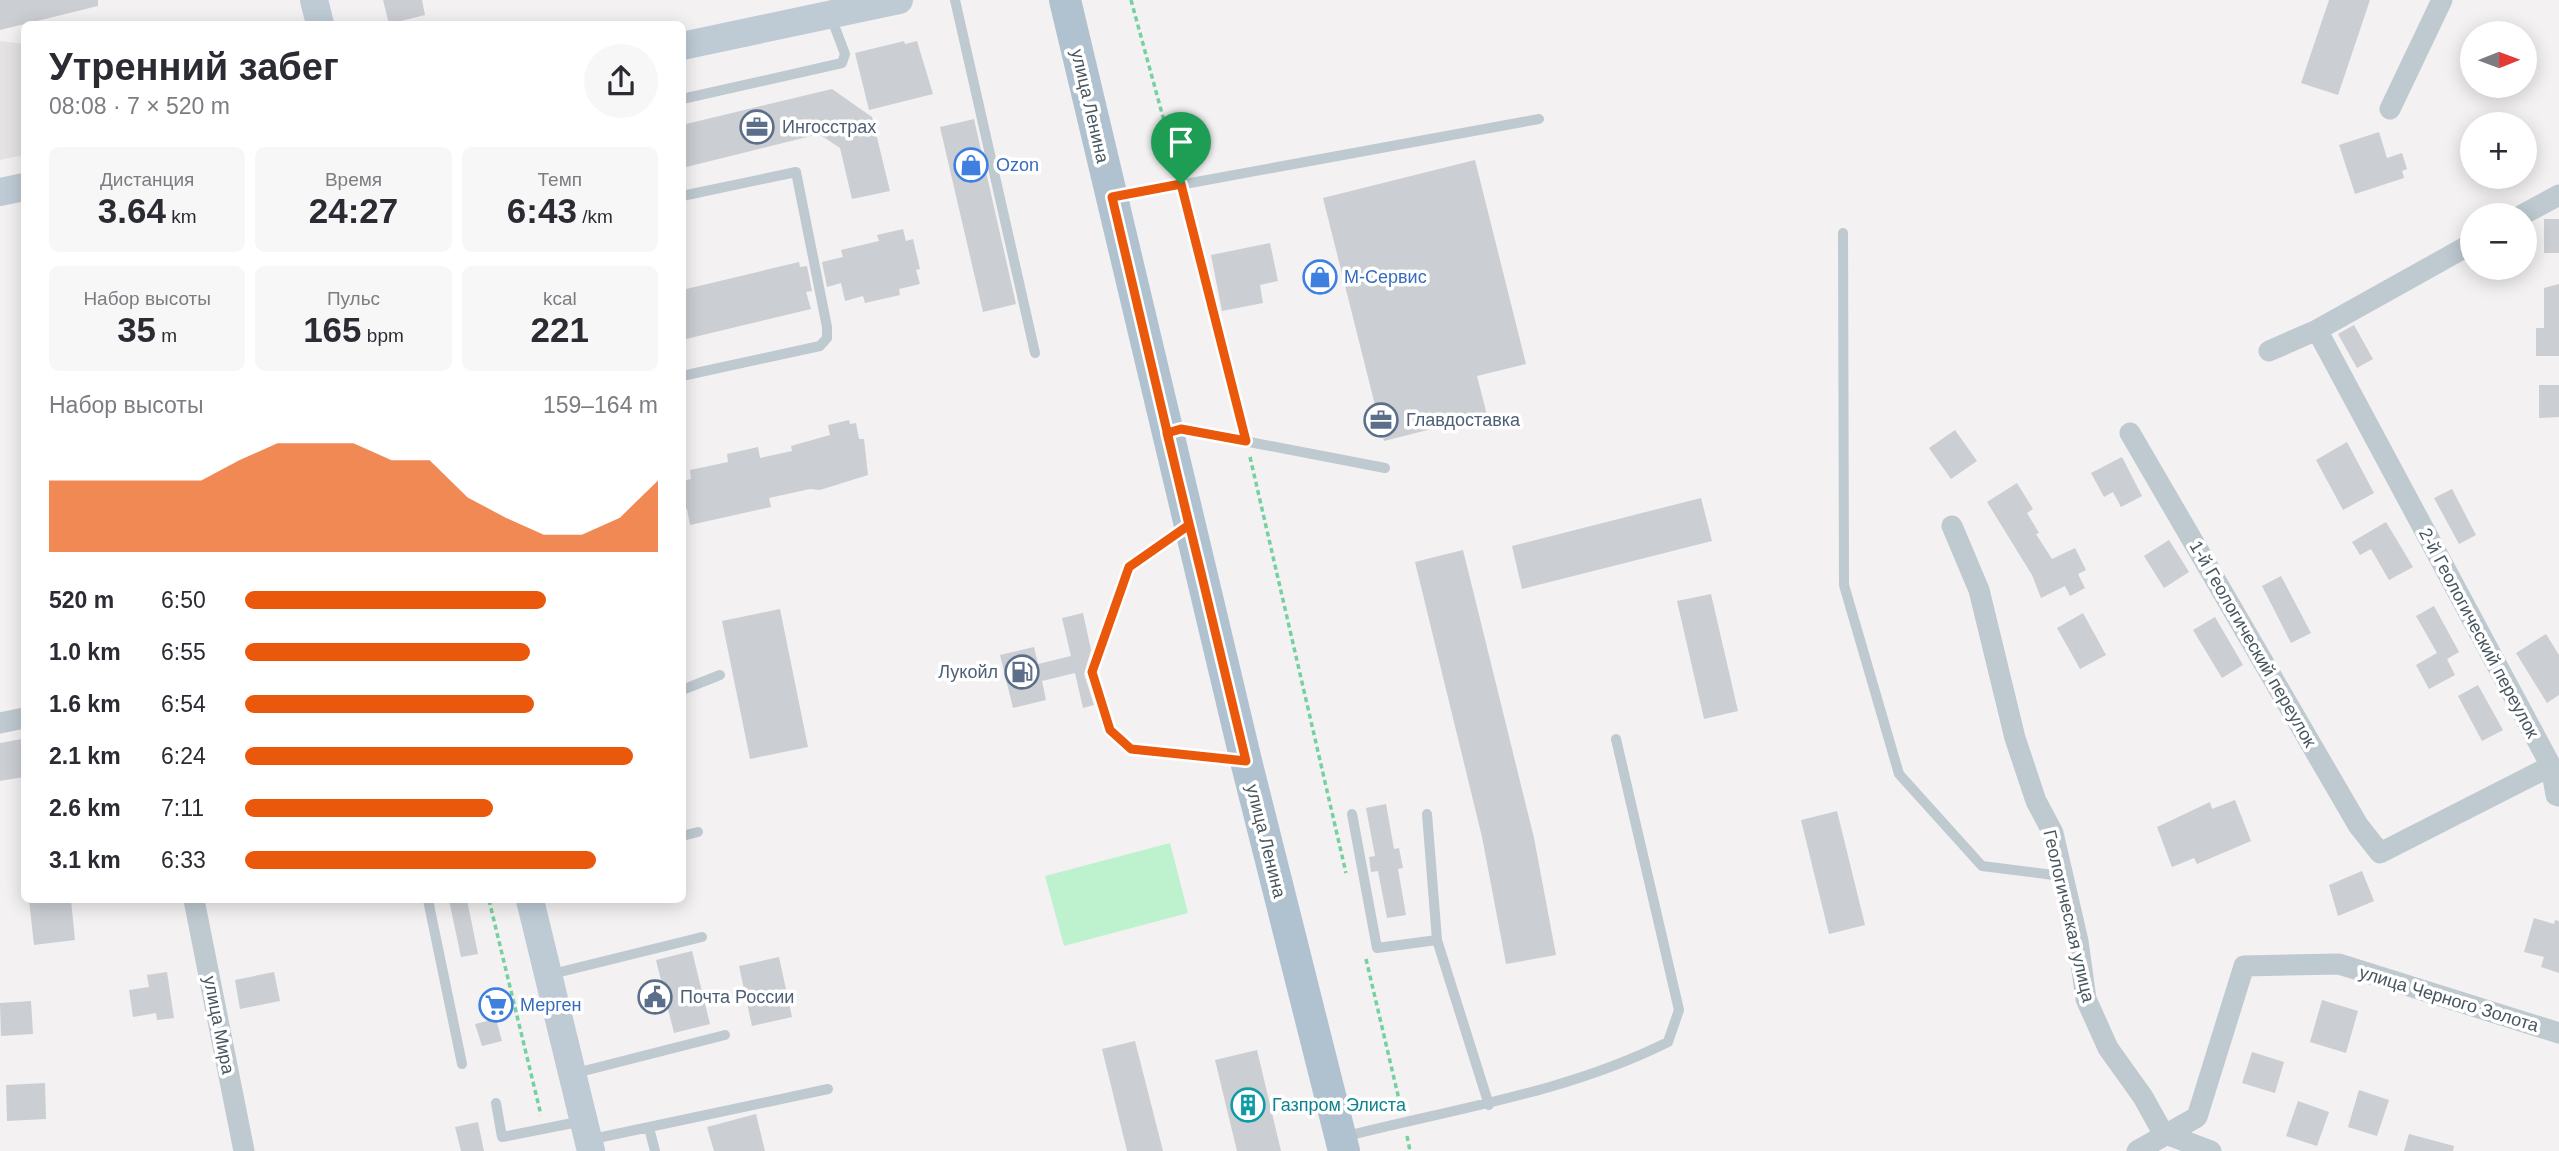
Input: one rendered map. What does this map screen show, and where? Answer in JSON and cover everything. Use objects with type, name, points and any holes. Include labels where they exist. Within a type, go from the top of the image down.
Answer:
[{"type":"main road","points":[[314,0],[319,21]]},
{"type":"main road","points":[[686,45],[899,0]]},
{"type":"main road","name":"улица Ленина","points":[[1065,0],[1246,761],[1342,1144]]},
{"type":"main road","points":[[0,192],[21,188]]},
{"type":"main road","points":[[531,903],[587,1137]]},
{"type":"street","points":[[2390,109],[2442,0]]},
{"type":"street","points":[[2537,207],[2559,195]]},
{"type":"street","points":[[2269,351],[2316,330],[2460,250]]},
{"type":"street","name":"2-й Геологический переулок","points":[[2316,330],[2552,766],[2556,795],[2559,796]]},
{"type":"street","name":"1-й Геологический переулок","points":[[2130,433],[2358,825],[2380,853],[2552,766]]},
{"type":"street","name":"Геологическая улица","points":[[1952,526],[1979,590],[2015,738],[2036,801],[2053,833],[2078,941],[2086,999],[2108,1048],[2143,1097],[2163,1133]]},
{"type":"street","points":[[0,723],[21,719]]},
{"type":"street","name":"улица Мира","points":[[195,903],[244,1151]]},
{"type":"street","name":"улица Черного Золота","points":[[2163,1133],[2197,1117],[2244,966],[2339,964],[2559,1033]]},
{"type":"street","points":[[2137,1151],[2163,1133],[2211,1151]]},
{"type":"lane","points":[[955,0],[1035,353]]},
{"type":"lane","points":[[686,98],[842,63],[845,54],[830,15]]},
{"type":"lane","points":[[1112,197],[1539,119]]},
{"type":"lane","points":[[686,195],[796,172],[827,327],[827,338],[820,345],[686,375]]},
{"type":"lane","points":[[1843,233],[1843,585],[1899,774],[1982,866],[2061,876]]},
{"type":"lane","points":[[1167,433],[1181,429],[1385,468]]},
{"type":"lane","points":[[1189,525],[1129,567],[1092,672],[1110,730],[1131,749],[1246,761]]},
{"type":"lane","points":[[686,688],[720,675]]},
{"type":"lane","points":[[1342,1144],[1404,1121],[1489,1105],[1632,1060],[1668,1042],[1679,1010],[1616,739]]},
{"type":"lane","points":[[1352,814],[1377,948],[1437,940]]},
{"type":"lane","points":[[1427,814],[1437,940],[1489,1105]]},
{"type":"lane","points":[[686,835],[698,832]]},
{"type":"lane","points":[[429,903],[462,1064]]},
{"type":"lane","points":[[548,975],[702,937]]},
{"type":"lane","points":[[572,1074],[726,1035]]},
{"type":"lane","points":[[496,1103],[502,1138],[544,1129],[587,1137],[649,1128],[828,1089]]},
{"type":"lane","points":[[649,1128],[655,1151]]},
{"type":"path","points":[[1131,0],[1246,441],[1347,876]]},
{"type":"path","points":[[490,903],[544,1129]]},
{"type":"path","points":[[1366,958],[1410,1151]]},
{"type":"shaded area","points":[[0,41],[21,44],[21,156],[0,160]]},
{"type":"green space","points":[[1170,843],[1188,913],[1064,946],[1045,876]]},
{"type":"building","points":[[0,0],[98,0],[98,6],[37,21],[21,21],[21,25],[0,30]]},
{"type":"building","points":[[383,0],[422,0],[425,15],[388,21]]},
{"type":"building","points":[[2329,0],[2370,0],[2338,95],[2301,83]]},
{"type":"building","points":[[904,41],[905,44],[917,41],[933,94],[869,110],[855,53]]},
{"type":"building","points":[[832,89],[872,117],[890,191],[852,199],[840,148],[819,134],[686,167],[686,124]]},
{"type":"building","points":[[974,119],[1016,304],[983,312],[940,127]]},
{"type":"building","points":[[2379,132],[2387,158],[2402,153],[2407,169],[2402,171],[2404,178],[2355,194],[2339,145]]},
{"type":"building","points":[[1475,160],[1526,364],[1477,376],[1487,415],[1384,441],[1323,198]]},
{"type":"building","points":[[2544,219],[2559,219],[2559,253],[2544,253]]},
{"type":"building","points":[[903,229],[906,241],[913,239],[920,269],[916,270],[920,284],[899,289],[900,295],[865,303],[863,296],[845,301],[841,283],[827,287],[822,262],[843,257],[841,250],[879,241],[877,235]]},
{"type":"building","points":[[1270,243],[1278,281],[1260,285],[1263,303],[1222,311],[1211,255]]},
{"type":"building","points":[[799,262],[800,267],[807,266],[812,291],[806,292],[811,309],[686,339],[686,289]]},
{"type":"building","points":[[2559,284],[2559,356],[2536,356],[2536,328],[2544,328],[2544,288]]},
{"type":"building","points":[[2354,325],[2373,359],[2357,368],[2338,334]]},
{"type":"building","points":[[2539,385],[2559,385],[2559,417],[2539,418]]},
{"type":"building","points":[[849,420],[850,424],[856,423],[859,439],[864,439],[868,475],[820,490],[810,489],[769,498],[771,507],[690,525],[686,509],[686,480],[691,479],[690,470],[728,462],[727,454],[758,447],[760,458],[792,451],[791,446],[830,435],[828,425]]},
{"type":"building","points":[[1955,430],[1977,461],[1951,479],[1929,448]]},
{"type":"building","points":[[2347,442],[2374,493],[2343,510],[2316,460]]},
{"type":"building","points":[[2122,457],[2142,496],[2121,507],[2113,492],[2104,497],[2091,473]]},
{"type":"building","points":[[2017,483],[2033,509],[2027,513],[2039,533],[2036,534],[2052,559],[2075,548],[2086,570],[2078,574],[2085,588],[2070,596],[2065,586],[2041,598],[2032,575],[1987,502]]},
{"type":"building","points":[[2452,489],[2476,535],[2459,544],[2434,498]]},
{"type":"building","points":[[1701,498],[1712,541],[1522,589],[1512,546]]},
{"type":"building","points":[[2386,522],[2413,567],[2389,580],[2371,549],[2360,555],[2352,542]]},
{"type":"building","points":[[2169,540],[2189,572],[2164,588],[2144,556]]},
{"type":"building","points":[[1463,550],[1534,838],[1556,955],[1506,964],[1482,837],[1415,562]]},
{"type":"building","points":[[2281,576],[2311,633],[2291,643],[2262,586]]},
{"type":"building","points":[[1711,594],[1738,711],[1704,719],[1677,601]]},
{"type":"building","points":[[2434,606],[2459,652],[2447,659],[2455,675],[2429,689],[2416,665],[2437,653],[2416,616]]},
{"type":"building","points":[[780,609],[808,747],[750,759],[722,621]]},
{"type":"building","points":[[1083,613],[1091,650],[1084,674],[1094,705],[1083,708],[1075,673],[1042,681],[1046,700],[1013,708],[1000,655],[1034,647],[1038,664],[1071,656],[1062,618]]},
{"type":"building","points":[[2083,613],[2106,655],[2080,669],[2057,628]]},
{"type":"building","points":[[2215,617],[2243,665],[2222,678],[2193,630]]},
{"type":"building","points":[[2546,634],[2559,655],[2559,695],[2547,703],[2516,653]]},
{"type":"building","points":[[2478,685],[2503,730],[2482,741],[2458,696]]},
{"type":"building","points":[[21,739],[21,778],[0,781],[0,743]]},
{"type":"building","points":[[2235,800],[2251,841],[2197,864],[2194,858],[2172,867],[2157,827],[2210,802],[2212,809]]},
{"type":"building","points":[[1386,804],[1394,849],[1399,848],[1403,868],[1398,869],[1406,915],[1387,918],[1378,871],[1371,872],[1369,857],[1375,856],[1366,808]]},
{"type":"building","points":[[1837,811],[1865,925],[1829,934],[1801,820]]},
{"type":"building","points":[[2362,871],[2374,901],[2338,916],[2329,885]]},
{"type":"building","points":[[29,903],[71,903],[75,940],[34,945]]},
{"type":"building","points":[[450,903],[468,903],[478,954],[461,957]]},
{"type":"building","points":[[2534,918],[2554,924],[2555,920],[2559,921],[2559,973],[2541,967],[2544,957],[2524,952]]},
{"type":"building","points":[[692,951],[710,1024],[674,1033],[656,960]]},
{"type":"building","points":[[779,957],[792,1017],[752,1026],[739,966]]},
{"type":"building","points":[[167,972],[174,1018],[157,1020],[156,1013],[133,1017],[129,990],[149,987],[147,975]]},
{"type":"building","points":[[274,972],[280,1001],[240,1009],[235,980]]},
{"type":"building","points":[[2322,1000],[2358,1011],[2346,1053],[2310,1042]]},
{"type":"building","points":[[31,1001],[33,1034],[1,1036],[0,1003]]},
{"type":"building","points":[[496,1019],[502,1041],[482,1046],[475,1024]]},
{"type":"building","points":[[1135,1041],[1163,1151],[1127,1151],[1102,1049]]},
{"type":"building","name":"Газпром Элиста","points":[[1257,1050],[1281,1151],[1237,1151],[1215,1060]]},
{"type":"building","points":[[2252,1052],[2284,1062],[2275,1093],[2242,1083]]},
{"type":"building","points":[[45,1083],[46,1119],[7,1121],[6,1085]]},
{"type":"building","points":[[2359,1090],[2389,1100],[2377,1136],[2348,1127]]},
{"type":"building","points":[[2298,1101],[2329,1112],[2317,1146],[2286,1136]]},
{"type":"building","points":[[756,1114],[765,1151],[714,1151],[707,1127]]},
{"type":"building","points":[[478,1122],[484,1151],[461,1151],[455,1127]]},
{"type":"building","points":[[2409,1134],[2454,1146],[2453,1151],[2404,1151]]},
{"type":"place","name":"Ингосстрах","points":[[757,127]]},
{"type":"place","name":"Ozon","points":[[971,165]]},
{"type":"place","name":"М-Сервис","points":[[1320,277]]},
{"type":"place","name":"Главдоставка","points":[[1381,420]]},
{"type":"place","name":"Лукойл","points":[[1022,672]]},
{"type":"place","name":"Почта России","points":[[655,997]]},
{"type":"place","name":"Мерген","points":[[496,1005]]},
{"type":"place","name":"Газпром Элиста","points":[[1248,1105]]},
{"type":"route","points":[[1181,184],[1112,197],[1167,433],[1189,525],[1129,567],[1092,672],[1110,730],[1131,749],[1246,761],[1167,433],[1181,429],[1246,441],[1181,184]]}]
